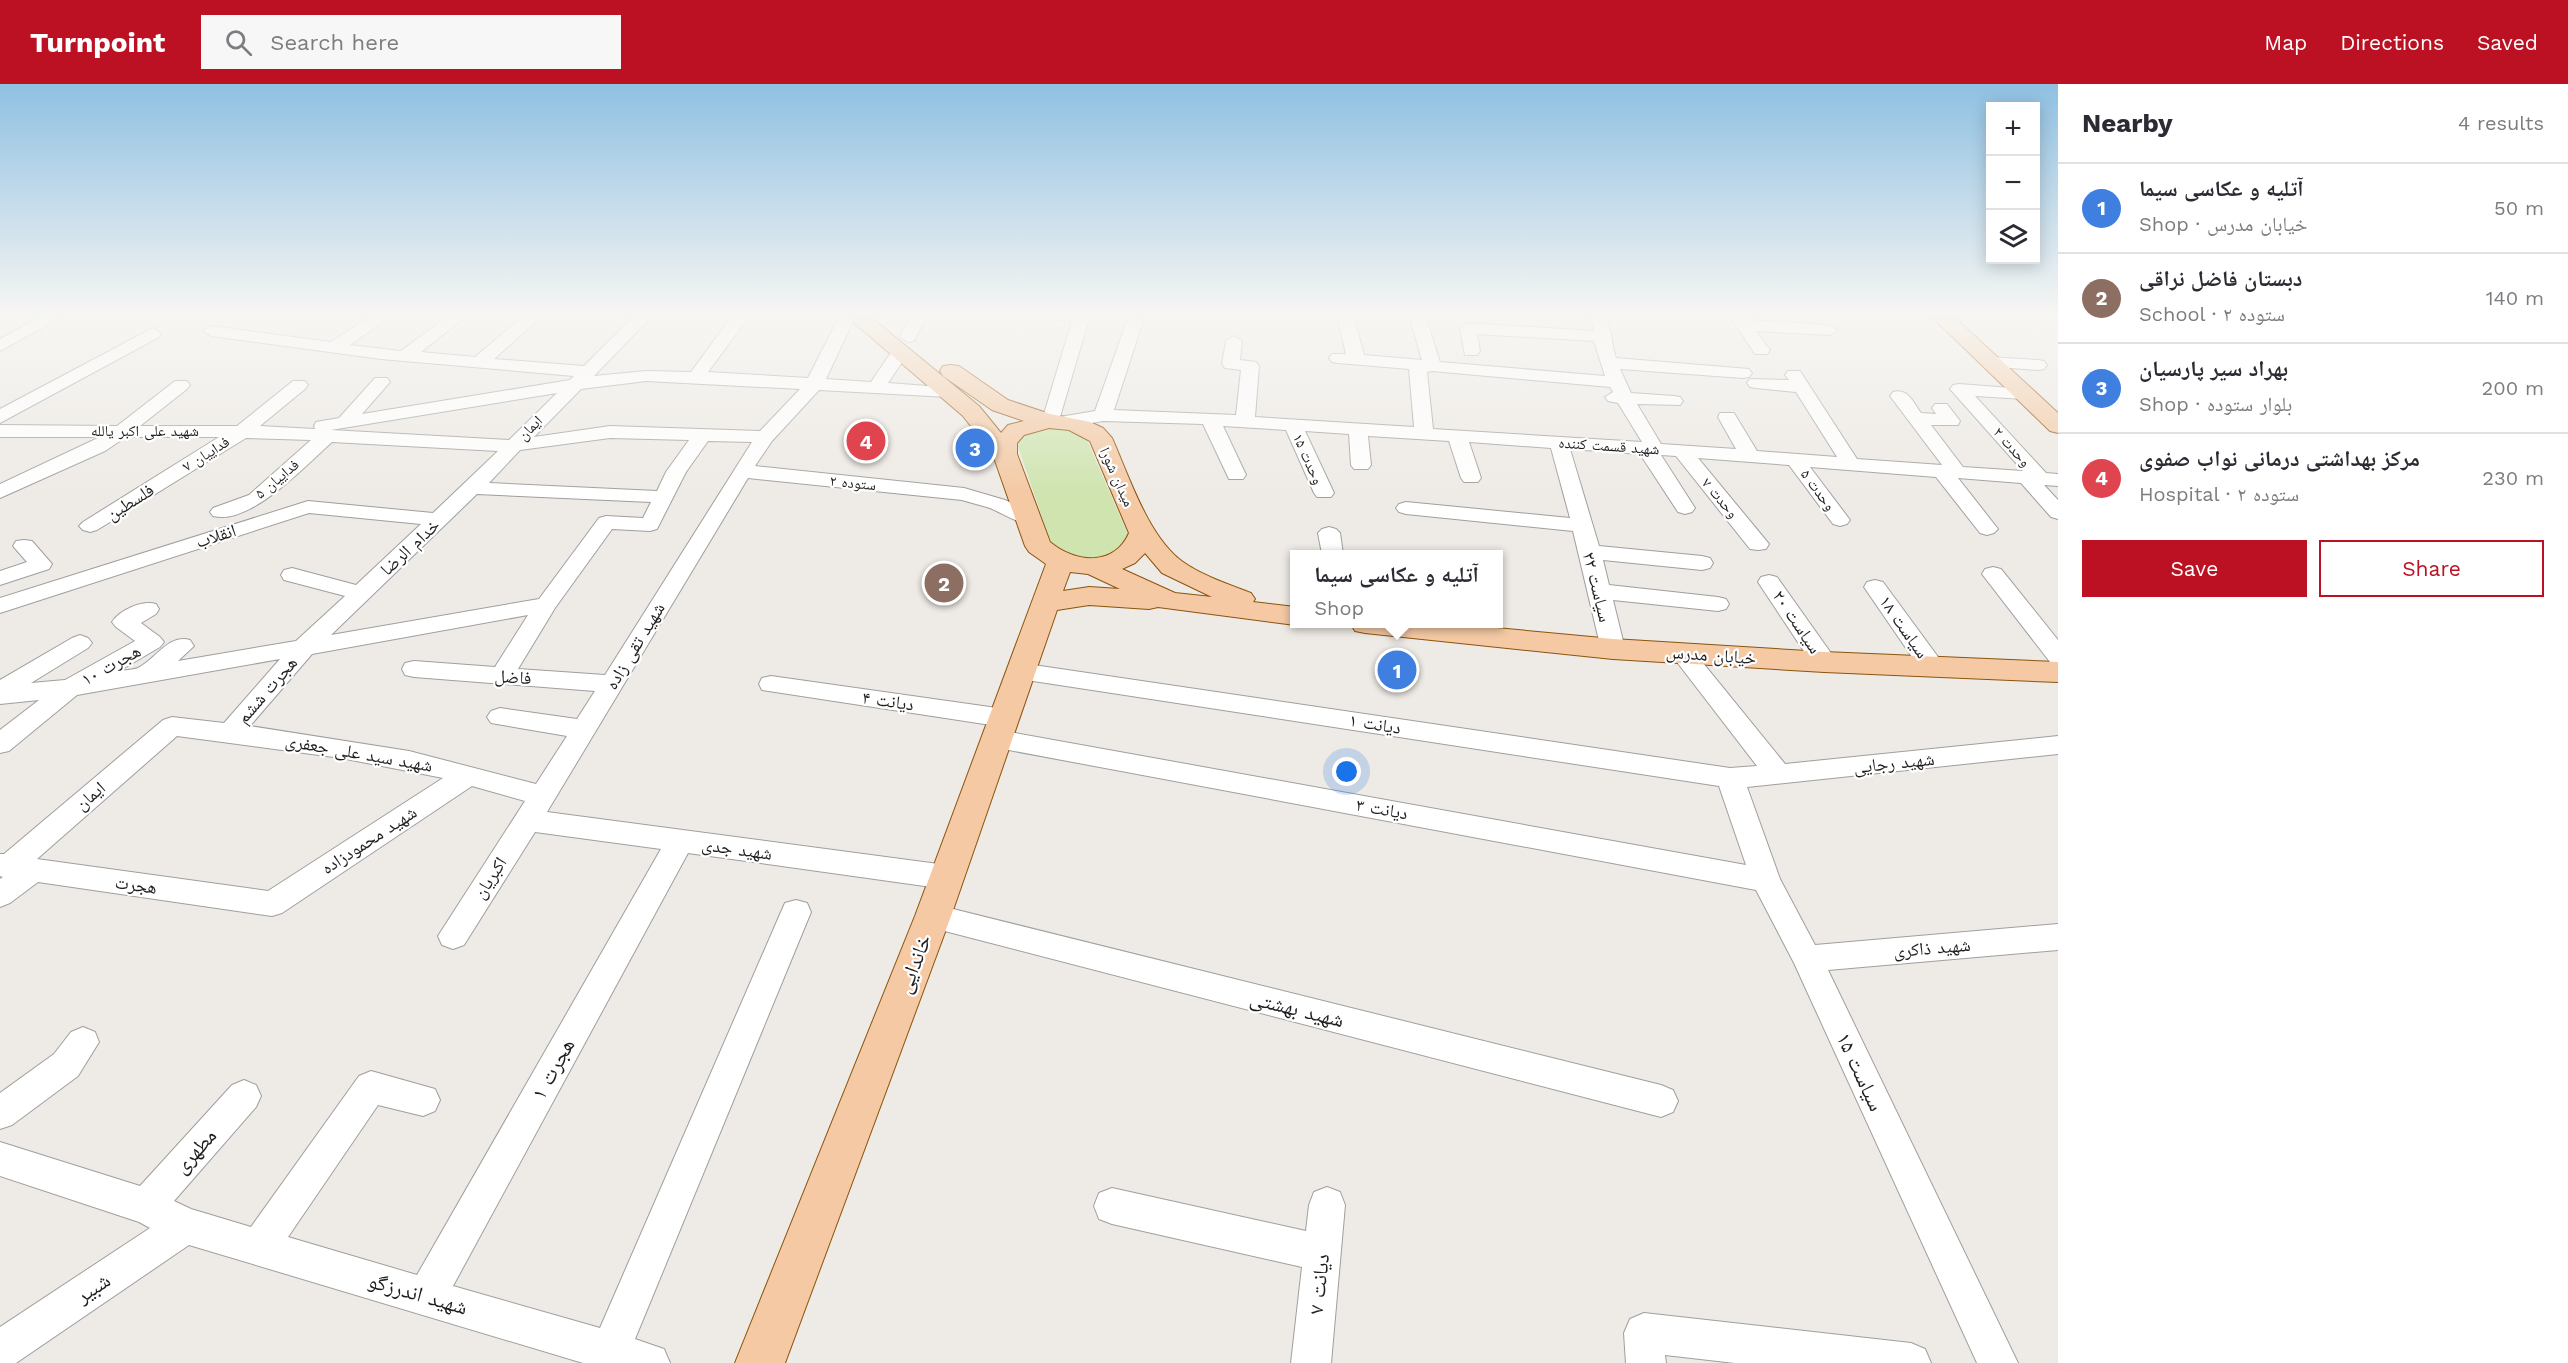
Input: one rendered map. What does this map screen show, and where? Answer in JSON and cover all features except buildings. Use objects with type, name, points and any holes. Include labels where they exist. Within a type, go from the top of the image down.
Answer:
[{"type":"main road","points":[[932,375],[971,411],[1008,462]]},
{"type":"main road","name":"میدان شورا","points":[[953,375],[1000,405],[1094,432],[1100,438],[1143,533],[1173,567],[1196,580],[1288,616]]},
{"type":"main road","points":[[2003,375],[2054,419]]},
{"type":"main road","points":[[1056,421],[1016,430],[1005,442],[1008,462],[1038,546],[1049,556],[1076,564],[1168,601]]},
{"type":"main road","points":[[1076,564],[1108,565],[1133,553],[1140,545],[1143,533]]},
{"type":"main road","name":"خاندایی","points":[[760,1363],[933,916],[1045,603],[1076,564]]},
{"type":"main road","points":[[1045,603],[1089,596],[1168,601],[1288,616]]},
{"type":"main road","name":"خیابان مدرس","points":[[1405,628],[1612,649],[1824,662],[2058,672]]},
{"type":"street","points":[[0,417],[77,375]]},
{"type":"street","name":"ایمان","points":[[513,446],[585,375]]},
{"type":"street","name":"شهید تقی زاده","points":[[527,820],[742,471],[765,437],[815,383],[819,375]]},
{"type":"street","points":[[876,387],[884,375]]},
{"type":"street","points":[[1056,421],[1053,414],[1065,375]]},
{"type":"street","points":[[1103,416],[1117,375]]},
{"type":"street","points":[[1245,421],[1249,375]]},
{"type":"street","points":[[1419,375],[1424,434]]},
{"type":"street","points":[[1533,375],[1617,382]]},
{"type":"street","points":[[1614,375],[1651,449],[1685,508]]},
{"type":"street","points":[[1719,375],[1798,381],[1851,464]]},
{"type":"street","points":[[291,432],[628,377],[696,377],[948,392]]},
{"type":"street","points":[[346,422],[381,382]]},
{"type":"street","points":[[0,492],[98,447],[181,385]]},
{"type":"street","name":"فداییان ۷","points":[[170,477],[243,431],[299,385]]},
{"type":"street","name":"وحدت ۲","points":[[2024,394],[1959,389],[2041,478],[2058,513]]},
{"type":"street","points":[[1545,391],[1674,401]]},
{"type":"street","points":[[1899,396],[1916,418],[1987,529]]},
{"type":"street","points":[[1916,418],[1951,421],[1941,408]]},
{"type":"street","name":"شهید قسمت کننده","points":[[1056,421],[1103,416],[1160,416],[2041,478]]},
{"type":"street","points":[[1106,451],[1120,428],[1160,416]]},
{"type":"street","points":[[1727,417],[1750,456]]},
{"type":"street","points":[[1210,419],[1236,475]]},
{"type":"street","name":"وحدت ۱۵","points":[[1293,425],[1324,493]]},
{"type":"street","points":[[1358,429],[1360,465]]},
{"type":"street","name":"شهید علی اکبر یالله","points":[[0,432],[291,432]]},
{"type":"street","points":[[291,432],[513,446],[610,432],[765,437]]},
{"type":"street","points":[[501,676],[546,605],[606,522],[650,525],[676,472],[703,434]]},
{"type":"street","name":"فداییان ۵","points":[[220,512],[256,499],[327,436]]},
{"type":"street","points":[[1457,436],[1472,478]]},
{"type":"street","name":"سیاست ۲۲","points":[[1559,443],[1590,552],[1612,649]]},
{"type":"street","name":"خدام الرضا","points":[[305,646],[472,488],[513,446]]},
{"type":"street","name":"وحدت ۷","points":[[1682,451],[1758,544]]},
{"type":"street","name":"وحدت ۵","points":[[1795,460],[1840,520]]},
{"type":"street","points":[[964,494],[990,487],[1006,477],[1008,462]]},
{"type":"street","name":"ستوده ۲","points":[[742,471],[964,494]]},
{"type":"street","name":"فلسطین","points":[[90,526],[170,477]]},
{"type":"street","points":[[472,488],[664,497]]},
{"type":"street","points":[[964,494],[998,504],[1028,518]]},
{"type":"street","name":"انقلاب","points":[[0,606],[308,507],[438,519]]},
{"type":"street","points":[[1406,508],[1581,525]]},
{"type":"street","points":[[1329,533],[1333,550]]},
{"type":"street","points":[[0,578],[41,564],[24,546]]},
{"type":"street","points":[[1590,552],[1702,563]]},
{"type":"street","points":[[1993,574],[2058,656]]},
{"type":"street","points":[[292,575],[361,592]]},
{"type":"street","name":"سیاست ۲۰","points":[[1769,582],[1824,662]]},
{"type":"street","name":"سیاست ۱۸","points":[[1875,587],[1932,667]]},
{"type":"street","points":[[1599,591],[1718,604]]},
{"type":"street","points":[[0,695],[70,688],[546,605]]},
{"type":"street","name":"هجرت ۱۰","points":[[70,688],[152,642],[124,622],[148,609]]},
{"type":"street","points":[[0,691],[80,643]]},
{"type":"street","points":[[145,674],[182,646]]},
{"type":"street","name":"هجرت ششم","points":[[230,733],[305,646]]},
{"type":"street","points":[[1682,653],[1778,775]]},
{"type":"street","name":"فاضل","points":[[414,669],[612,684]]},
{"type":"street","name":"دیانت ۱","points":[[1020,671],[1730,778]]},
{"type":"street","name":"دیانت ۴","points":[[771,684],[1001,728]]},
{"type":"street","points":[[0,744],[70,688]]},
{"type":"street","points":[[501,717],[584,729]]},
{"type":"street","name":"ایمان","points":[[0,895],[14,867],[172,726]]},
{"type":"street","name":"شهید سید علی جعفری","points":[[172,726],[379,756],[443,768],[543,796]]},
{"type":"street","name":"دیانت ۳","points":[[1001,728],[1766,879]]},
{"type":"street","name":"شهید رجایی","points":[[1730,778],[1778,775],[2058,745]]},
{"type":"street","name":"شهید محمودزاده","points":[[272,904],[467,776]]},
{"type":"street","name":"سیاست ۱۵","points":[[1730,778],[1766,879],[1807,959],[1998,1363]]},
{"type":"street","name":"شهید جدی","points":[[527,820],[946,877]]},
{"type":"street","name":"اکبریان","points":[[453,936],[527,820]]},
{"type":"street","name":"هجرت ۱","points":[[427,1296],[680,841]]},
{"type":"street","name":"هجرت","points":[[14,867],[272,904]]},
{"type":"street","points":[[610,1351],[796,912]]},
{"type":"street","name":"شهید بهشتی","points":[[933,916],[1661,1101]]},
{"type":"street","name":"شهید ذاکری","points":[[1807,959],[2058,937]]},
{"type":"street","points":[[0,1113],[66,1065],[83,1042]]},
{"type":"street","points":[[259,1247],[370,1087],[423,1100]]},
{"type":"street","name":"مطهری","points":[[146,1206],[244,1096]]},
{"type":"street","name":"شهید اندرزگو","points":[[0,1159],[146,1206],[185,1226],[650,1363]]},
{"type":"street","name":"دیانت ۷","points":[[1311,1363],[1326,1205]]},
{"type":"street","points":[[1112,1206],[1322,1253]]},
{"type":"street","name":"شبیر","points":[[0,1350],[185,1226]]},
{"type":"street","points":[[1646,1363],[1644,1333],[1911,1363]]},
{"type":"green space","points":[[1045,427],[1068,429],[1087,440],[1129,537],[1113,552],[1103,556],[1081,556],[1070,554],[1051,543],[1018,447],[1019,439],[1028,432]]},
{"type":"place","name":"مرکز بهداشتی درمانی نواب صفوی","points":[[866,441]]},
{"type":"place","name":"بهراد سیر پارسیان","points":[[975,448]]},
{"type":"place","name":"دبستان فاضل نراقی","points":[[944,583]]},
{"type":"place","name":"آتلیه و عکاسی سیما","points":[[1397,670]]}]
